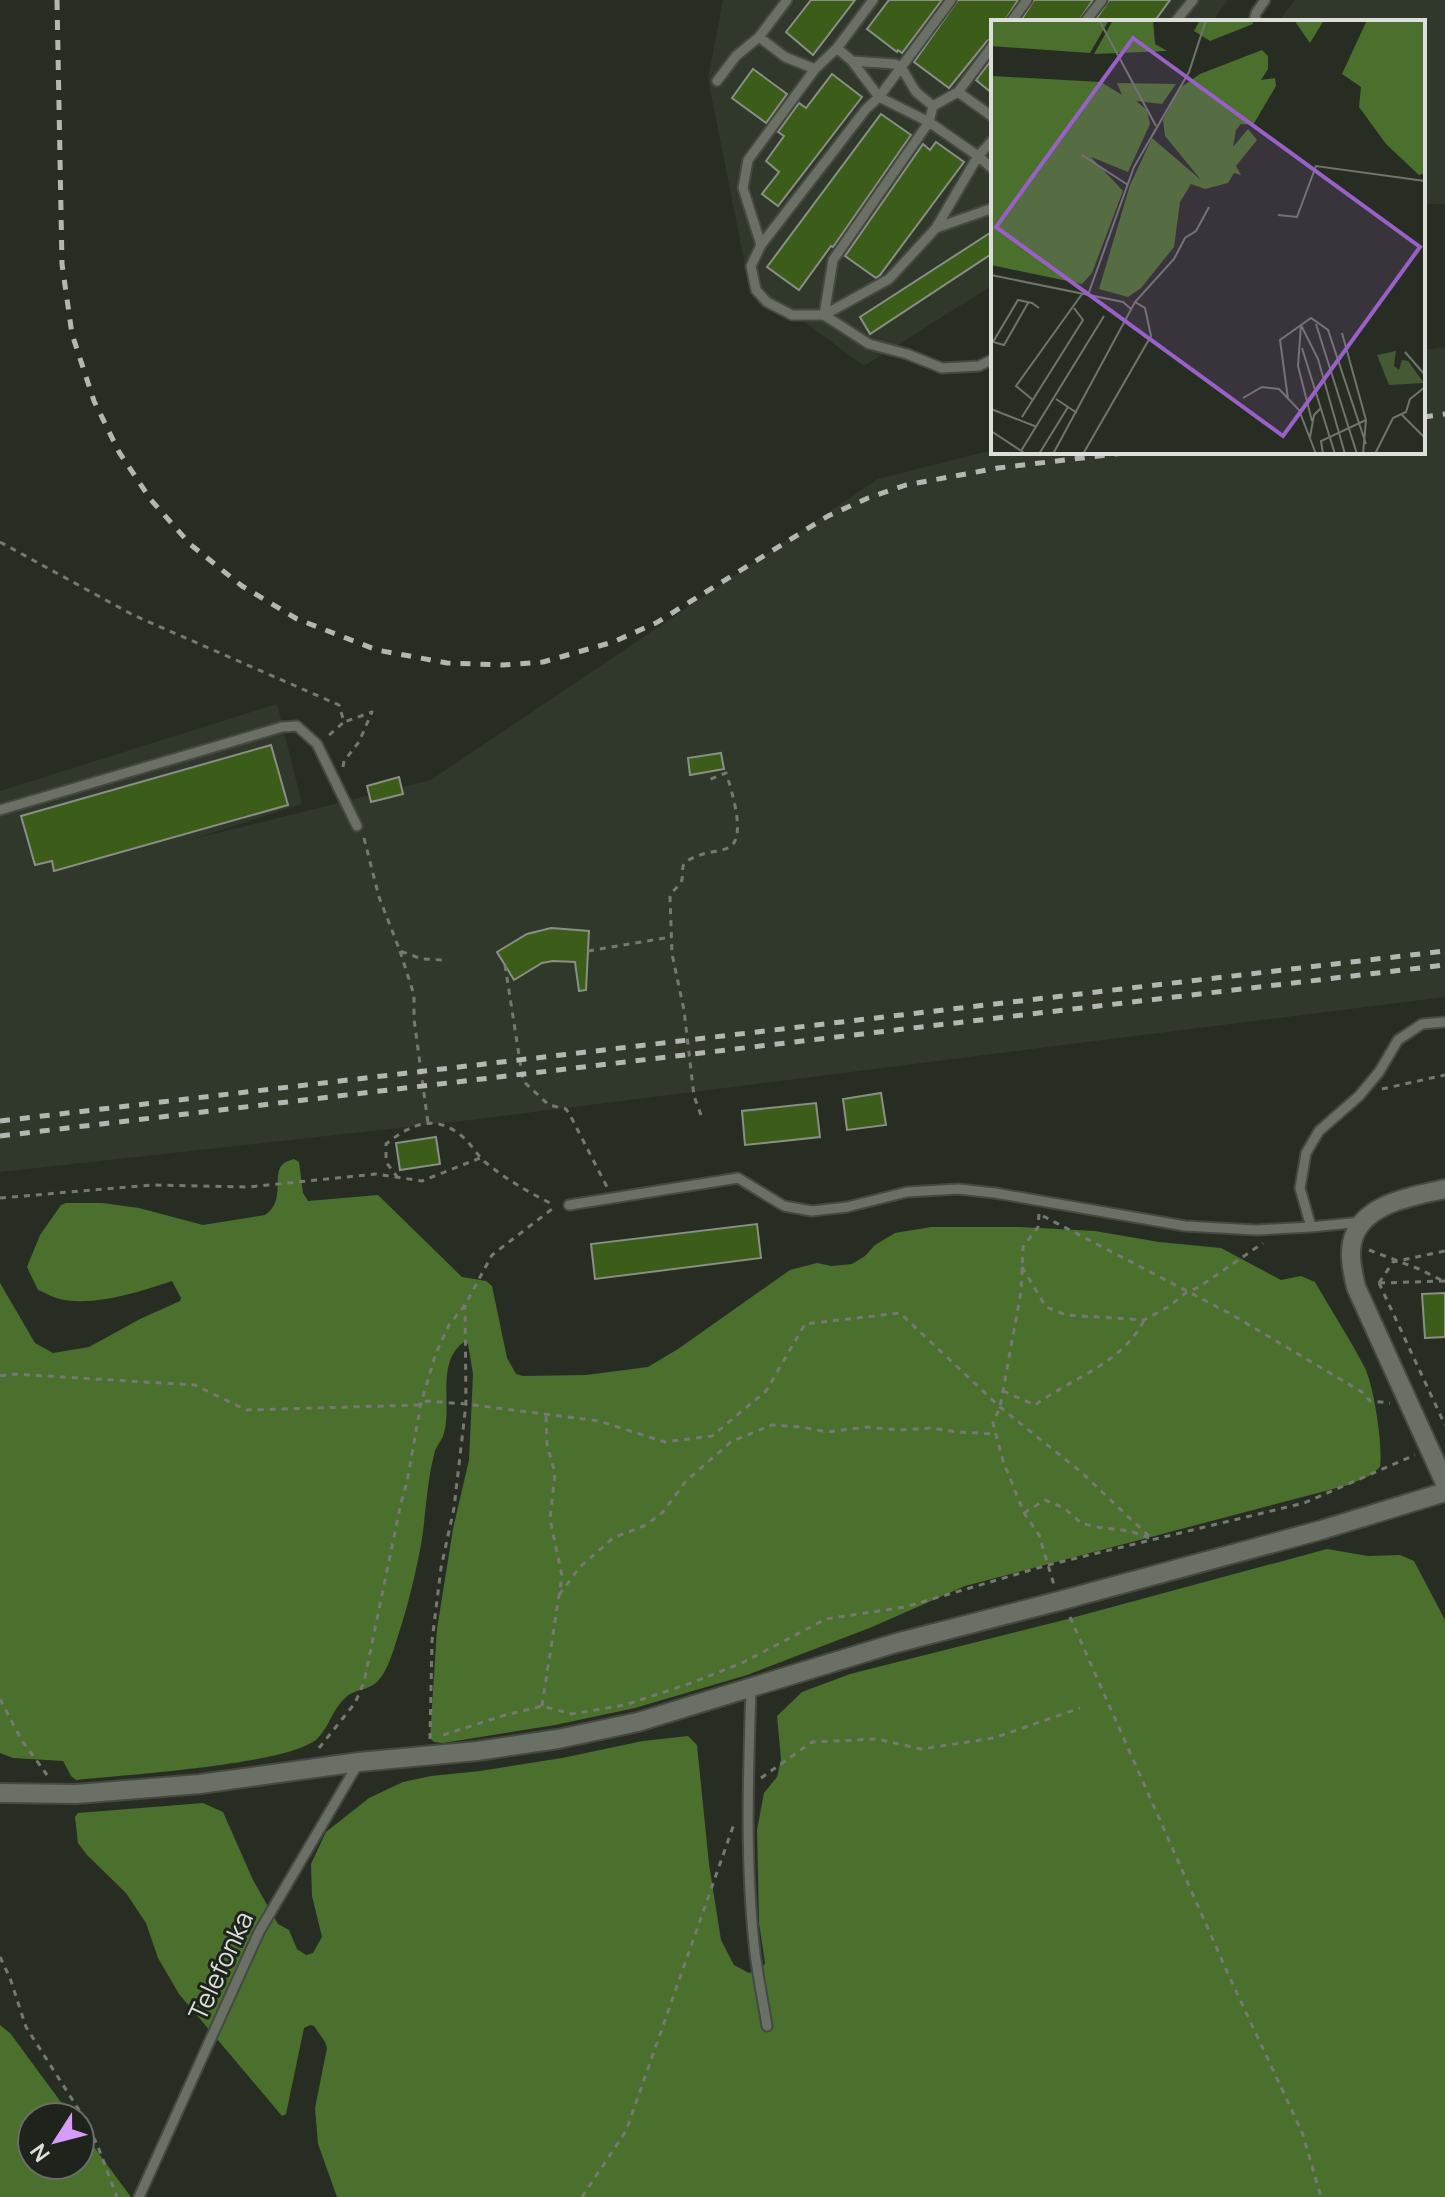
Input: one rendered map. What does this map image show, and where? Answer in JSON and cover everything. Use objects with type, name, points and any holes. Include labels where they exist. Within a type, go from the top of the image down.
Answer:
[{"type":"street","points":[[1445,1189],[1377,1210],[1362,1222],[1352,1242],[1351,1265],[1356,1287],[1445,1483]]},
{"type":"street","points":[[0,1793],[61,1794],[200,1784],[359,1762],[430,1748],[477,1751],[571,1736],[638,1722],[896,1643],[1321,1530],[1445,1492]]},
{"type":"lane","points":[[717,81],[736,56],[759,37],[787,0]]},
{"type":"lane","points":[[761,245],[743,188],[748,160],[815,69],[837,48],[873,0]]},
{"type":"lane","points":[[951,0],[879,97],[866,109],[761,245],[751,266],[756,290],[767,302],[792,315],[824,315],[889,279],[936,228],[978,156],[991,142]]},
{"type":"lane","points":[[1012,20],[1027,0]]},
{"type":"lane","points":[[1087,20],[1102,0]]},
{"type":"lane","points":[[1177,20],[1193,0]]},
{"type":"lane","points":[[1254,20],[1265,0]]},
{"type":"lane","points":[[759,37],[785,57],[815,69]]},
{"type":"lane","points":[[837,48],[852,61],[879,97],[929,122],[991,167]]},
{"type":"lane","points":[[824,315],[833,260],[929,122],[933,106],[958,92],[991,48]]},
{"type":"lane","points":[[852,61],[901,67],[916,92],[933,106]]},
{"type":"lane","points":[[958,92],[991,116]]},
{"type":"lane","points":[[936,228],[991,209]]},
{"type":"lane","points":[[824,315],[869,344],[942,368],[979,366],[991,360]]},
{"type":"lane","points":[[0,810],[282,727],[297,726],[317,744],[357,826]]},
{"type":"lane","points":[[1311,1227],[1300,1188],[1306,1153],[1319,1131],[1361,1094],[1379,1072],[1398,1040],[1422,1024],[1445,1022]]},
{"type":"lane","points":[[569,1205],[738,1178],[784,1206],[812,1211],[847,1207],[907,1192],[958,1189],[1185,1226],[1256,1230],[1362,1222]]},
{"type":"lane","points":[[751,1688],[748,1869],[755,1954],[767,2026]]},
{"type":"lane","name":"Telefonka","points":[[139,2197],[259,1932],[359,1762]]},
{"type":"path","points":[[0,542],[133,615],[339,705],[344,722]]},
{"type":"path","points":[[317,744],[344,722],[372,712],[359,742],[344,761],[337,786]]},
{"type":"path","points":[[701,1115],[694,1096],[684,1010],[672,954],[670,897],[682,882],[684,865],[702,854],[727,848],[737,836],[734,802],[726,773],[708,780]]},
{"type":"path","points":[[357,826],[366,840],[379,897],[414,995],[414,1019],[428,1123]]},
{"type":"path","points":[[588,951],[671,937]]},
{"type":"path","points":[[400,951],[422,959],[444,960]]},
{"type":"path","points":[[505,965],[523,1081],[549,1105],[566,1109],[612,1197]]},
{"type":"path","points":[[1361,1094],[1445,1075]]},
{"type":"path","points":[[302,1769],[355,1703],[364,1682],[421,1403],[442,1339],[492,1255],[556,1206],[510,1182],[446,1124],[428,1123],[401,1132],[386,1144],[386,1162],[398,1178]]},
{"type":"path","points":[[0,1198],[151,1185],[248,1187],[376,1174],[422,1181],[480,1158]]},
{"type":"path","points":[[1321,2197],[1302,2132],[1061,1601],[1039,1535],[1024,1513],[1003,1461],[993,1423],[1000,1407],[1021,1292],[1023,1247],[1038,1227],[1039,1214],[1229,1313],[1362,1392],[1370,1401],[1409,1404]]},
{"type":"path","points":[[1022,1267],[1046,1307],[1066,1315],[1144,1320],[1285,1229]]},
{"type":"path","points":[[1352,1242],[1444,1281]]},
{"type":"path","points":[[1379,1283],[1396,1261],[1445,1251]]},
{"type":"path","points":[[1379,1283],[1444,1281]]},
{"type":"path","points":[[1379,1283],[1445,1425]]},
{"type":"path","points":[[465,1305],[466,1404],[454,1508],[441,1568],[432,1641],[430,1748],[502,1716],[542,1706],[572,1714],[625,1705],[742,1663],[826,1619],[905,1607],[1048,1565],[1304,1503],[1430,1449]]},
{"type":"path","points":[[0,1376],[13,1374],[195,1385],[246,1410],[427,1401],[466,1404],[599,1421],[665,1442],[712,1436],[766,1391],[805,1324],[900,1313],[1000,1407],[1081,1472],[1153,1540]]},
{"type":"path","points":[[1002,1391],[1035,1405],[1055,1390],[1103,1365],[1138,1333],[1144,1320]]},
{"type":"path","points":[[542,1706],[562,1576],[550,1519],[555,1473],[547,1445],[546,1415]]},
{"type":"path","points":[[559,1595],[579,1568],[613,1538],[646,1525],[663,1512],[686,1481],[732,1441],[772,1425],[827,1432],[866,1427],[899,1430],[932,1428],[996,1434]]},
{"type":"path","points":[[1024,1513],[1045,1500],[1064,1508],[1081,1523],[1130,1531],[1153,1540]]},
{"type":"path","points":[[0,1699],[21,1739],[61,1794]]},
{"type":"path","points":[[747,1789],[812,1742],[877,1739],[921,1749],[994,1738],[1080,1708]]},
{"type":"path","points":[[582,2197],[626,2131],[736,1818]]},
{"type":"path","points":[[0,1957],[26,2027],[79,2110],[97,2144],[117,2197]]},
{"type":"shaded area","points":[[723,0],[1228,0],[1213,20],[991,20],[991,286],[864,366],[748,280],[708,79]]},
{"type":"shaded area","points":[[1295,0],[1445,0],[1445,204],[1425,204],[1425,20],[1280,20]]},
{"type":"shaded area","points":[[1445,347],[1445,997],[470,1120],[0,1172],[0,791],[277,704],[302,804],[189,840],[431,780],[878,479],[991,451],[991,454],[1425,454],[1425,350]]},
{"type":"green space","points":[[294,1159],[299,1162],[303,1193],[308,1201],[378,1195],[462,1277],[486,1281],[492,1286],[507,1358],[516,1374],[523,1376],[586,1375],[648,1367],[790,1270],[817,1263],[832,1266],[852,1264],[895,1233],[931,1227],[1020,1227],[1095,1231],[1221,1248],[1281,1280],[1301,1276],[1315,1282],[1365,1368],[1379,1431],[1380,1467],[1369,1476],[1348,1485],[965,1586],[872,1627],[747,1675],[635,1708],[555,1725],[434,1742],[430,1738],[437,1629],[453,1529],[469,1460],[473,1374],[468,1344],[464,1342],[455,1350],[447,1372],[444,1433],[435,1452],[417,1564],[392,1656],[377,1682],[349,1695],[341,1703],[318,1738],[302,1747],[241,1762],[76,1780],[63,1761],[13,1758],[0,1753],[0,1283],[35,1343],[53,1353],[89,1347],[181,1298],[172,1281],[99,1300],[70,1301],[38,1290],[27,1267],[40,1235],[61,1205],[102,1203],[139,1208],[203,1225],[265,1215],[275,1203],[279,1169]]},
{"type":"green space","points":[[1327,1549],[1368,1556],[1400,1555],[1414,1561],[1445,1620],[1445,2197],[337,2197],[318,2144],[315,2108],[327,2048],[314,2026],[304,2028],[286,2114],[282,2116],[179,1994],[158,1958],[146,1923],[126,1893],[78,1843],[75,1817],[78,1813],[203,1803],[223,1812],[253,1880],[278,1924],[289,1930],[297,1949],[306,1955],[313,1953],[322,1937],[312,1896],[311,1864],[326,1832],[369,1798],[403,1782],[431,1776],[480,1771],[643,1741],[688,1736],[697,1745],[709,1864],[721,1940],[734,1965],[749,1973],[762,1968],[765,1963],[759,1923],[757,1830],[764,1793],[777,1777],[781,1759],[777,1716],[802,1692],[850,1674]]},
{"type":"green space","points":[[0,2025],[10,2033],[60,2101],[16,2101],[16,2181],[96,2181],[96,2150],[131,2197],[0,2197]]},
{"type":"building","points":[[811,0],[855,0],[813,55],[786,32]]},
{"type":"building","points":[[889,0],[942,0],[902,53],[867,29]]},
{"type":"building","points":[[958,0],[1018,0],[1005,20],[991,20],[991,39],[949,88],[914,62]]},
{"type":"building","points":[[1034,0],[1093,0],[1079,20],[1021,20]]},
{"type":"building","points":[[1109,0],[1170,0],[1155,20],[1095,20]]},
{"type":"building","points":[[991,61],[991,92],[976,80]]},
{"type":"building","points":[[753,69],[787,94],[766,123],[732,98]]},
{"type":"building","points":[[832,74],[862,97],[778,206],[762,194],[779,172],[766,161],[784,136],[778,132],[799,103],[806,108]]},
{"type":"building","points":[[881,114],[911,135],[799,290],[767,267]]},
{"type":"building","points":[[936,142],[964,162],[876,278],[845,256],[923,144],[930,150]]},
{"type":"building","points":[[991,232],[991,254],[870,334],[860,317]]},
{"type":"building","points":[[271,745],[288,805],[54,871],[52,861],[35,865],[21,816]]},
{"type":"building","points":[[721,753],[724,769],[690,775],[688,758]]},
{"type":"building","points":[[399,777],[403,794],[371,802],[367,786]]},
{"type":"building","points":[[551,928],[589,931],[586,990],[579,991],[575,962],[542,963],[514,980],[497,952],[527,934]]},
{"type":"building","points":[[881,1093],[886,1125],[847,1130],[843,1099]]},
{"type":"building","points":[[816,1103],[820,1137],[745,1145],[742,1111]]},
{"type":"building","points":[[436,1137],[440,1164],[400,1170],[396,1143]]},
{"type":"building","points":[[757,1224],[761,1258],[595,1279],[591,1244]]},
{"type":"building","points":[[1445,1293],[1445,1337],[1425,1338],[1422,1294]]},
{"type":"railway","points":[[57,0],[62,264],[72,334],[94,401],[119,452],[151,500],[191,545],[242,586],[297,619],[377,650],[447,663],[502,665],[543,662],[613,642],[656,623],[828,516],[868,498],[906,485],[998,468],[1115,454]]},
{"type":"railway","points":[[1425,417],[1445,414]]},
{"type":"railway","points":[[0,1121],[1445,951]]},
{"type":"railway","points":[[0,1136],[1445,965]]}]
